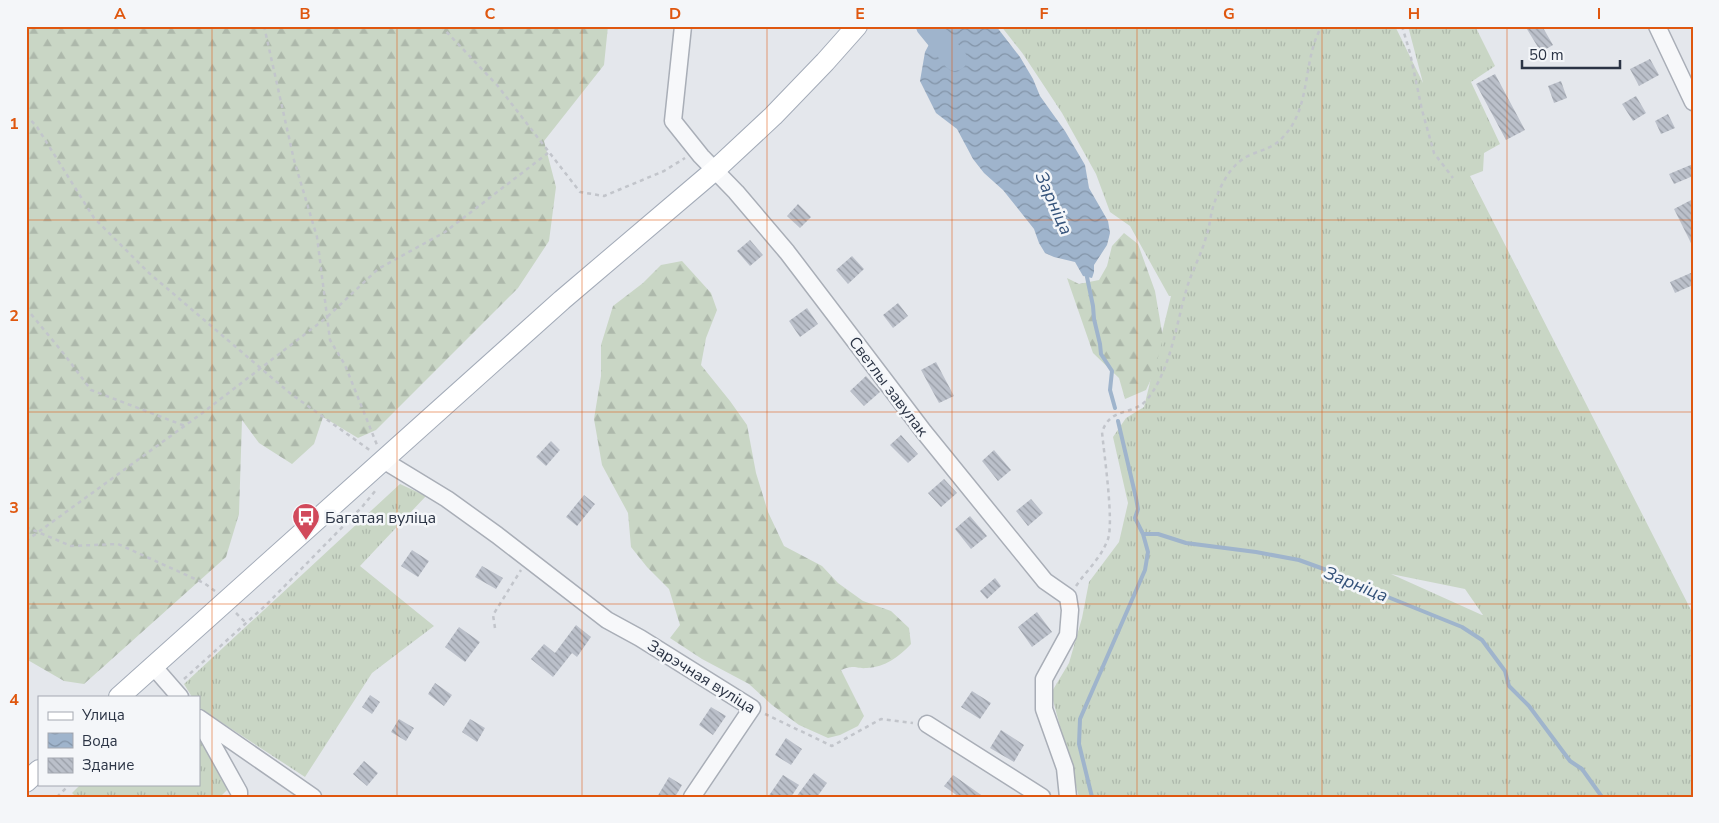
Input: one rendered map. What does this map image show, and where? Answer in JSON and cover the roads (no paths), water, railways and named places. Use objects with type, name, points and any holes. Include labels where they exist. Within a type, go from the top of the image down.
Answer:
[{"type":"main road","points":[[121,696],[562,300],[720,175],[773,116],[826,62],[857,26]]},
{"type":"main road","points":[[26,782],[38,771]]},
{"type":"street","name":"Светлы завулак","points":[[683,26],[673,121],[787,252],[924,432],[1039,574],[1068,597],[1070,610],[1068,635],[1044,679],[1044,708],[1065,768],[1068,797]]},
{"type":"street","points":[[1656,26],[1693,102]]},
{"type":"street","name":"Зарэчная вуліца","points":[[383,460],[447,499],[528,558],[607,620],[640,638],[752,708],[692,797]]},
{"type":"street","points":[[153,666],[176,693]]},
{"type":"street","points":[[200,720],[313,797]]},
{"type":"street","points":[[200,721],[239,792],[239,797]]},
{"type":"street","points":[[927,724],[1042,797]]},
{"type":"water","points":[[942,26],[996,26],[1020,57],[1033,79],[1040,96],[1065,131],[1085,165],[1089,188],[1108,221],[1110,233],[1107,245],[1094,265],[1092,278],[1083,276],[1075,262],[1045,253],[1034,229],[1003,190],[984,173],[973,159],[957,129],[936,113],[920,81],[925,52],[935,33]]},
{"type":"waterway","name":"Зарніца","points":[[928,26],[955,59]]},
{"type":"waterway","name":"Зарніца","points":[[1087,277],[1101,354],[1112,371],[1110,390],[1115,408]]},
{"type":"waterway","name":"Зарніца","points":[[1118,421],[1138,509],[1135,518],[1143,534],[1158,534],[1186,543],[1256,552],[1299,560],[1462,627],[1482,640],[1505,671],[1509,686],[1529,706],[1570,761],[1582,769],[1602,797]]},
{"type":"waterway","points":[[1092,797],[1079,744],[1080,719],[1145,570],[1148,552],[1143,534]]},
{"type":"place","name":"Багатая вуліца","points":[[306,541]]}]
